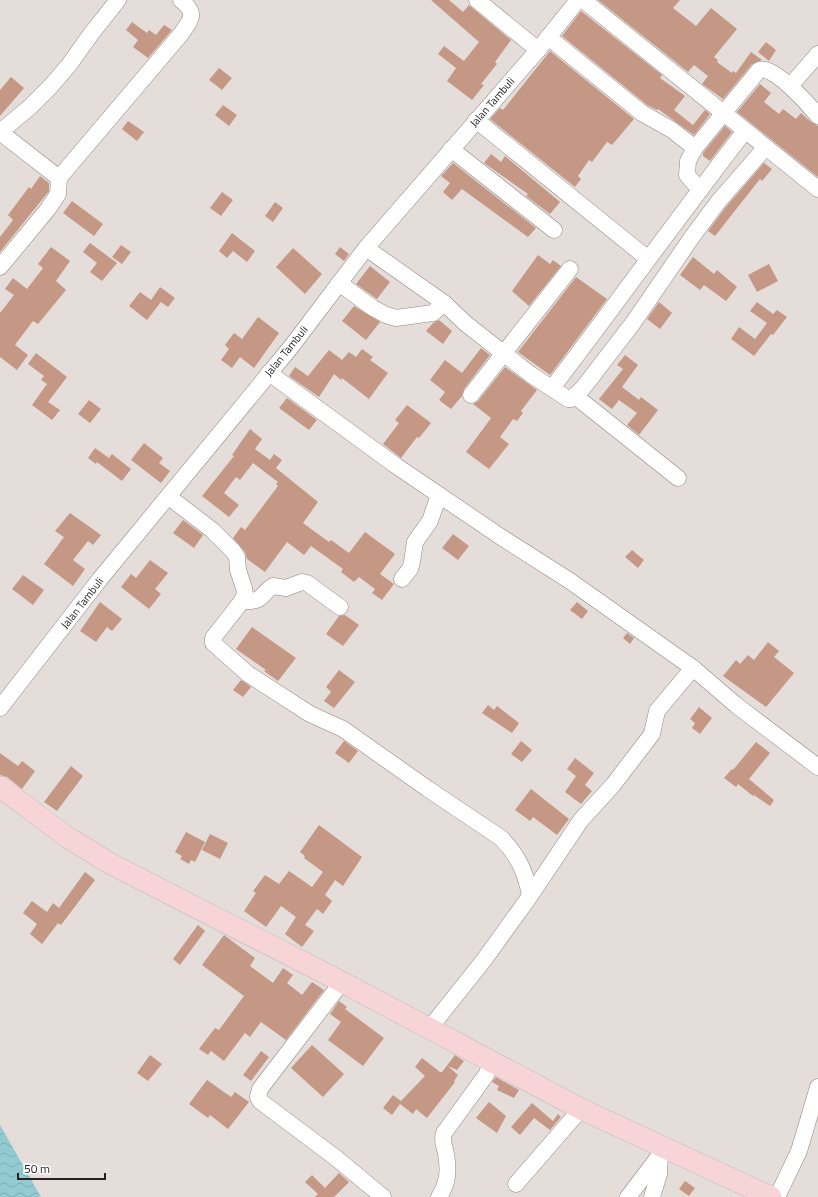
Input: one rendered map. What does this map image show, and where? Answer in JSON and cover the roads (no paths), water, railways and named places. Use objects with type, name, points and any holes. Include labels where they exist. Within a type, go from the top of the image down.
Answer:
[{"type":"main road","points":[[0,788],[67,836],[111,864],[342,982],[663,1152],[771,1197]]},
{"type":"street","points":[[59,178],[0,132],[30,107],[50,87],[69,65],[118,0]]},
{"type":"street","points":[[0,267],[48,209],[58,194],[59,178],[192,19],[190,9],[181,0]]},
{"type":"street","points":[[477,0],[538,50]]},
{"type":"street","name":"Jalan Tambuli","points":[[0,708],[100,579],[169,497],[185,475],[269,373],[366,248],[538,50],[578,0]]},
{"type":"street","points":[[583,0],[745,132],[818,189]]},
{"type":"street","points":[[548,37],[642,113],[672,130],[695,148]]},
{"type":"street","points":[[790,86],[818,54]]},
{"type":"street","points":[[700,190],[687,175],[688,161],[695,148],[722,113],[756,72],[762,68],[770,71],[790,86],[818,116]]},
{"type":"street","points":[[476,120],[647,258]]},
{"type":"street","points":[[552,388],[619,300],[647,258],[745,132]]},
{"type":"street","points":[[366,248],[444,303],[465,323],[530,374],[568,399],[571,399],[575,396],[633,323],[692,237],[765,148]]},
{"type":"street","points":[[451,149],[554,230]]},
{"type":"street","points":[[471,395],[570,268]]},
{"type":"street","points":[[339,283],[373,308],[386,315],[396,318],[433,313],[444,303]]},
{"type":"street","points":[[269,373],[439,495],[570,581],[693,668],[736,705],[818,767]]},
{"type":"street","points":[[575,396],[678,478]]},
{"type":"street","points":[[402,579],[410,569],[415,542],[430,521],[439,495]]},
{"type":"street","points":[[169,497],[212,530],[237,557],[238,570],[245,594],[242,601],[213,638],[215,645],[248,674],[310,714],[343,729],[501,838],[510,846],[526,876],[530,896]]},
{"type":"street","points":[[242,601],[251,601],[262,598],[273,586],[286,588],[302,582],[307,583],[340,607]]},
{"type":"street","points":[[429,1029],[484,960],[530,896],[581,820],[613,785],[652,734],[657,711],[693,668]]},
{"type":"street","points":[[342,982],[260,1090],[258,1097],[260,1102],[336,1158],[384,1197]]},
{"type":"street","points":[[439,1197],[447,1181],[446,1153],[442,1143],[444,1133],[486,1075],[493,1061]]},
{"type":"street","points":[[777,1197],[799,1151],[818,1087]]},
{"type":"street","points":[[516,1184],[581,1109]]},
{"type":"street","points":[[628,1197],[663,1152]]},
{"type":"street","points":[[652,1197],[659,1174],[663,1152]]},
{"type":"water","points":[[0,1125],[41,1197],[0,1197]]}]
